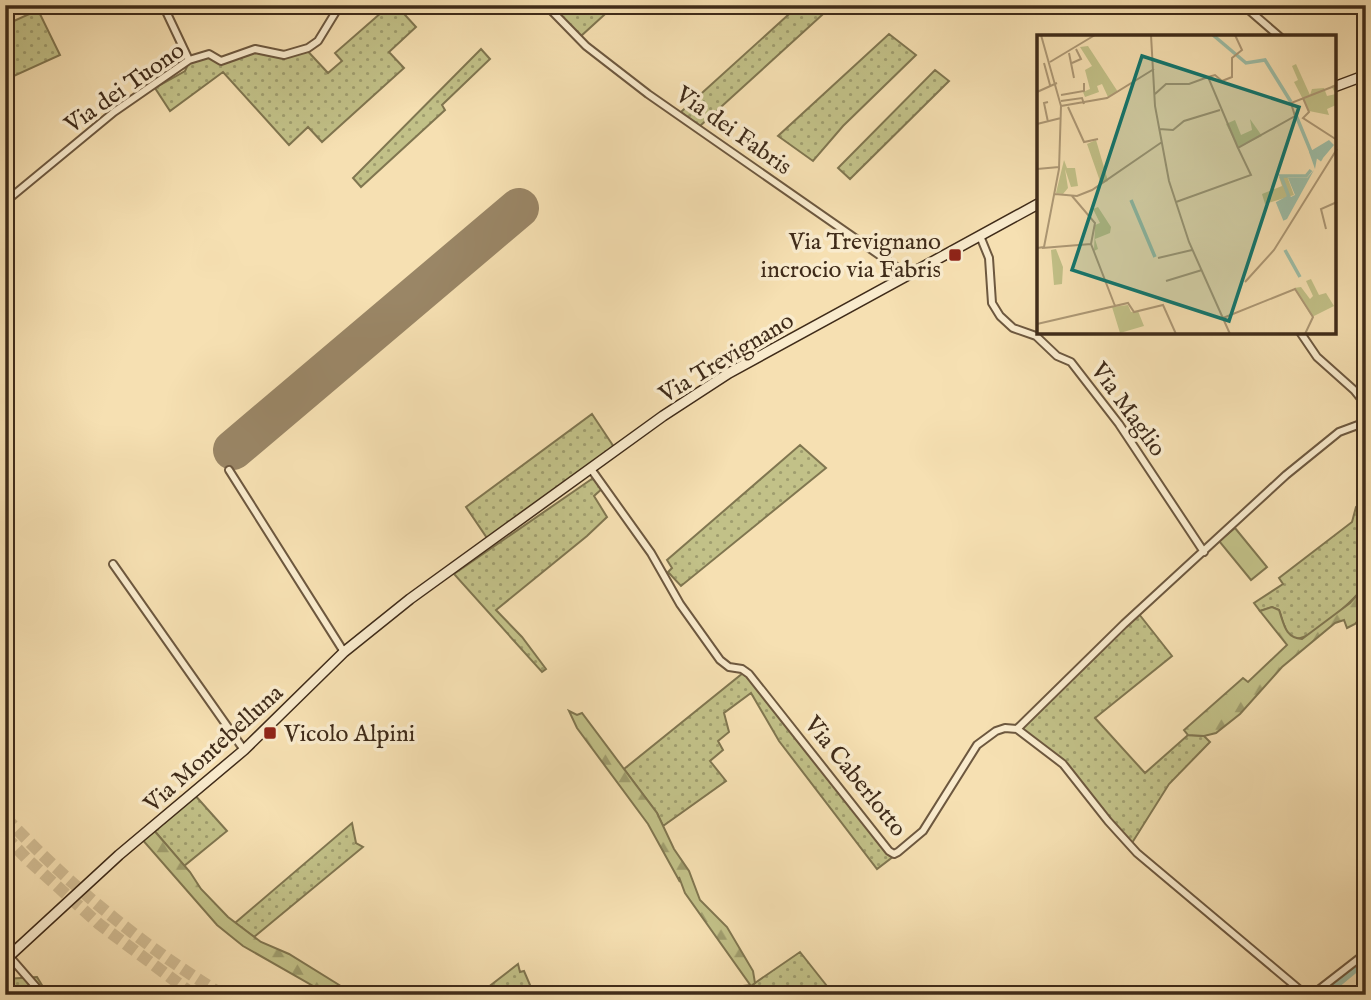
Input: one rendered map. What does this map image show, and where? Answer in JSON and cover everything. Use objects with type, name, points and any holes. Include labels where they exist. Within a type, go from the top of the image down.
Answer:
[{"type":"main road","points":[[1336,86],[1366,75]]},
{"type":"main road","name":"Via Trevignano","points":[[451,570],[663,416],[729,373],[1037,205]]},
{"type":"main road","name":"Via Montebelluna","points":[[10,956],[119,855],[244,750],[344,652],[384,618],[451,570]]},
{"type":"street","points":[[163,5],[189,60]]},
{"type":"street","name":"Via dei Tuono","points":[[5,202],[114,112],[189,60],[209,54],[221,61],[255,49],[284,55],[308,48],[318,41],[341,5]]},
{"type":"street","name":"Via dei Fabris","points":[[546,5],[586,46],[648,94],[908,275]]},
{"type":"street","points":[[1243,5],[1278,35]]},
{"type":"street","name":"Via Maglio","points":[[980,236],[989,258],[992,303],[1000,316],[1013,328],[1036,337],[1057,356],[1071,362],[1119,424],[1204,552]]},
{"type":"street","points":[[1301,334],[1317,357],[1354,390],[1366,405]]},
{"type":"street","points":[[1366,422],[1339,432],[1286,475],[1124,624],[1017,729],[1063,764],[1115,830],[1137,853],[1309,995],[1366,953]]},
{"type":"street","name":"Via Caberlotto","points":[[591,469],[651,553],[680,604],[720,660],[729,667],[742,669],[749,674],[889,851],[898,852],[923,831],[977,745],[1005,727],[1017,729]]},
{"type":"street","points":[[229,470],[344,652]]},
{"type":"street","points":[[113,564],[244,750]]},
{"type":"street","points":[[10,956],[43,995]]},
{"type":"green space","points":[[390,5],[396,5],[416,27],[389,52],[404,68],[322,142],[308,127],[289,145],[223,72],[170,111],[155,88],[185,71],[190,60],[203,55],[223,60],[243,53],[294,51],[303,46],[328,73],[342,61],[335,53]]},
{"type":"green space","points":[[550,5],[615,5],[581,36]]},
{"type":"green space","points":[[799,5],[833,5],[700,126],[681,112]]},
{"type":"green space","points":[[38,10],[60,55],[5,80],[5,25]]},
{"type":"green space","points":[[889,34],[916,55],[843,126],[813,161],[778,136]]},
{"type":"green space","points":[[481,49],[490,59],[442,105],[445,110],[361,187],[353,178]]},
{"type":"green space","points":[[935,70],[949,81],[850,179],[838,168]]},
{"type":"green space","points":[[592,414],[614,447],[589,468],[487,538],[466,507]]},
{"type":"green space","points":[[800,445],[826,468],[681,586],[668,572],[672,568],[667,560]]},
{"type":"green space","points":[[599,474],[604,487],[594,496],[607,517],[496,610],[522,637],[546,669],[542,672],[454,574]]},
{"type":"green space","points":[[1363,500],[1366,503],[1366,585],[1320,627],[1310,634],[1293,638],[1286,630],[1279,610],[1272,607],[1260,611],[1254,603],[1283,584],[1279,578],[1352,522],[1356,507]]},
{"type":"green space","points":[[1235,528],[1267,567],[1251,580],[1219,541]]},
{"type":"green space","points":[[1366,585],[1366,612],[1355,624],[1347,628],[1344,620],[1335,623],[1282,667],[1240,714],[1216,733],[1204,736],[1188,735],[1184,730],[1243,678],[1248,682],[1287,645],[1260,611],[1272,607],[1279,610],[1289,633],[1302,639],[1350,603]]},
{"type":"green space","points":[[1135,609],[1172,656],[1095,718],[1145,773],[1188,735],[1204,736],[1210,742],[1169,784],[1132,843],[1106,816],[1065,764],[1016,727]]},
{"type":"green space","points":[[748,669],[894,856],[877,869],[779,741],[751,693],[724,713],[729,732],[718,741],[723,750],[710,761],[726,781],[663,826],[657,813],[624,769]]},
{"type":"green space","points":[[569,711],[577,715],[582,713],[657,813],[674,849],[689,871],[700,900],[727,927],[753,971],[755,983],[751,986],[685,893],[679,877],[680,882],[648,824],[577,728]]},
{"type":"green space","points":[[193,793],[227,831],[184,866],[152,828]]},
{"type":"green space","points":[[352,823],[356,843],[363,847],[254,937],[235,923]]},
{"type":"green space","points":[[152,828],[201,889],[228,917],[261,942],[289,954],[344,988],[344,995],[329,995],[243,946],[217,925],[140,837]]},
{"type":"green space","points":[[800,952],[834,995],[748,995],[742,986],[752,985]]},
{"type":"green space","points":[[518,964],[520,972],[524,971],[530,985],[518,995],[478,995]]},
{"type":"green space","points":[[37,977],[48,995],[5,995],[5,979]]},
{"type":"waterway","points":[[1325,995],[1366,961]]},
{"type":"runway","points":[[233,450],[519,208]]},
{"type":"tunnel","points":[[5,817],[55,867],[108,913],[164,956],[223,995]]},
{"type":"tunnel","points":[[5,836],[99,924],[194,995]]},
{"type":"place","name":"Via Trevignano incrocio via Fabris","points":[[955,255]]},
{"type":"place","name":"Vicolo Alpini","points":[[270,733]]}]
